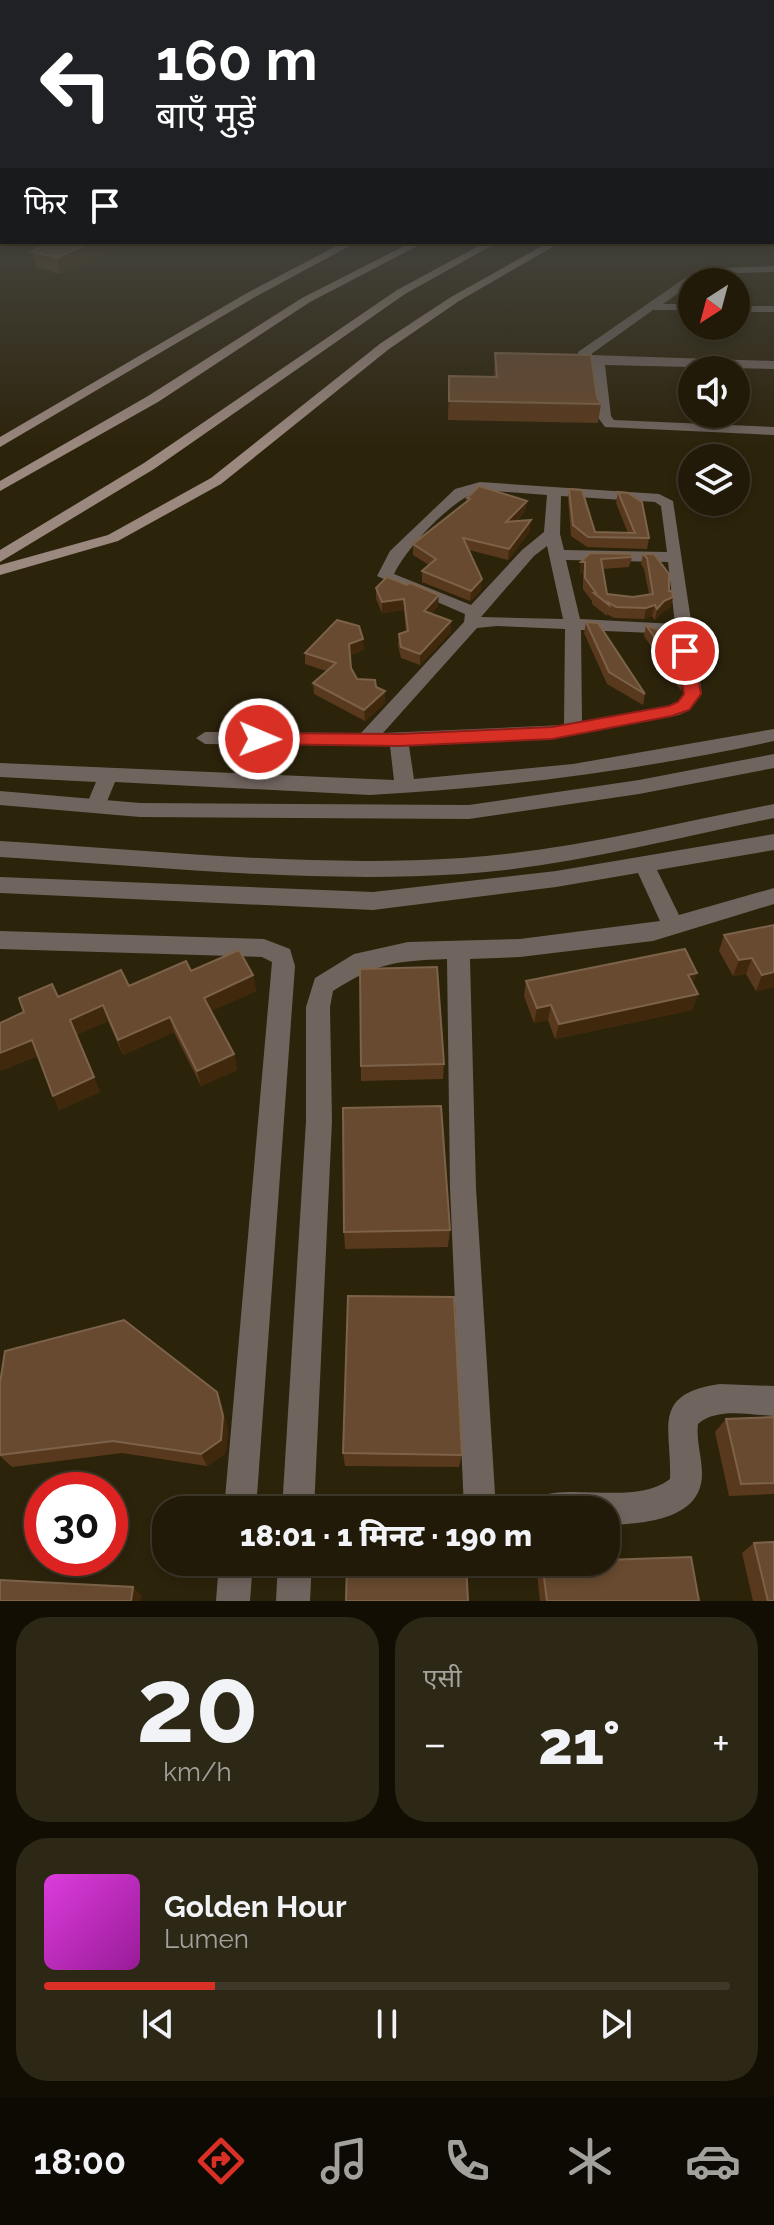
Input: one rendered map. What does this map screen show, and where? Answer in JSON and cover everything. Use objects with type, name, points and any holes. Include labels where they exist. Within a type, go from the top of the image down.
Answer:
[{"type":"main road","points":[[0,443],[245,299]]},
{"type":"main road","points":[[0,487],[153,399],[309,299]]},
{"type":"main road","points":[[0,557],[149,466],[391,299]]},
{"type":"main road","points":[[0,570],[113,538],[216,481],[385,346],[456,299]]},
{"type":"street","points":[[664,299],[582,355],[585,359],[598,361],[774,365]]},
{"type":"street","points":[[652,307],[678,307]]},
{"type":"street","points":[[750,309],[774,309]]},
{"type":"street","points":[[598,361],[604,416],[610,424],[774,431]]},
{"type":"street","points":[[205,738],[399,740],[552,733],[672,711],[689,701],[693,694],[682,629],[668,504],[664,500],[648,496],[554,490],[480,486],[464,489],[391,560],[385,572],[389,579],[473,618],[682,629]]},
{"type":"street","points":[[554,490],[552,534],[573,625],[573,729]]},
{"type":"street","points":[[366,740],[528,553],[552,534]]},
{"type":"street","points":[[557,555],[675,557]]},
{"type":"street","points":[[0,770],[370,788],[405,787],[608,764],[774,735]]},
{"type":"street","points":[[399,740],[405,787]]},
{"type":"street","points":[[0,798],[96,806],[295,813],[469,812],[639,787],[774,761]]},
{"type":"street","points":[[96,806],[108,776]]},
{"type":"street","points":[[0,849],[309,868],[462,866],[541,857],[774,811]]},
{"type":"street","points":[[0,885],[373,901],[556,879],[774,842]]},
{"type":"street","points":[[644,864],[674,928]]},
{"type":"street","points":[[299,1496],[319,1121],[319,992],[323,985],[362,961],[408,951],[520,948],[674,928],[774,896]]},
{"type":"street","points":[[0,940],[264,948],[282,956],[284,966],[241,1496]]},
{"type":"street","points":[[458,949],[463,1188],[479,1496]]},
{"type":"street","points":[[620,1507],[667,1501],[682,1492],[687,1478],[681,1427],[685,1414],[695,1405],[706,1401],[774,1401]]},
{"type":"street","points":[[233,1601],[235,1576]]},
{"type":"street","points":[[293,1601],[294,1576]]},
{"type":"building","points":[[495,353],[591,355],[597,397],[601,404],[449,401],[449,376],[497,377]]},
{"type":"building","points":[[479,486],[527,501],[506,522],[531,520],[509,549],[463,538],[482,579],[471,591],[422,571],[436,559],[413,544],[470,499],[467,498]]},
{"type":"building","points":[[569,489],[582,490],[595,532],[635,533],[618,492],[628,493],[642,502],[649,538],[588,537],[573,525]]},
{"type":"building","points":[[590,553],[633,554],[631,557],[601,559],[607,594],[633,597],[653,594],[647,558],[643,554],[654,554],[669,574],[669,591],[672,591],[673,597],[657,609],[655,605],[646,608],[616,607],[608,602],[609,605],[594,593],[585,578],[585,562],[581,562]]},
{"type":"building","points":[[387,577],[439,595],[424,611],[451,621],[420,654],[401,647],[399,634],[408,631],[404,599],[382,602],[376,588]]},
{"type":"building","points":[[337,620],[359,626],[363,639],[349,644],[351,668],[357,679],[375,680],[376,687],[385,691],[364,710],[313,683],[336,663],[305,653]]},
{"type":"building","points":[[586,622],[598,623],[645,694],[609,672]]},
{"type":"building","points":[[646,625],[675,636],[679,642],[684,680]]},
{"type":"building","points":[[774,925],[774,972],[762,975],[752,958],[739,960],[724,935]]},
{"type":"building","points":[[685,949],[697,973],[688,975],[698,994],[559,1024],[551,1005],[537,1008],[526,981]]},
{"type":"building","points":[[239,950],[253,975],[204,998],[234,1054],[197,1071],[170,1017],[118,1040],[103,1005],[70,1020],[94,1077],[53,1096],[32,1040],[0,1053],[0,1023],[24,1012],[19,998],[52,984],[58,997],[121,970],[129,986],[186,961],[191,971]]},
{"type":"building","points":[[437,967],[444,1064],[361,1066],[360,969]]},
{"type":"building","points":[[441,1106],[450,1230],[344,1232],[343,1108]]},
{"type":"building","points":[[348,1296],[454,1297],[462,1455],[343,1453]]},
{"type":"building","points":[[124,1320],[217,1392],[223,1416],[221,1440],[201,1454],[113,1441],[0,1455],[0,1383],[5,1351]]},
{"type":"building","points":[[774,1417],[774,1483],[741,1484],[726,1419]]},
{"type":"building","points":[[774,1542],[774,1601],[768,1601],[754,1543]]},
{"type":"building","points":[[691,1557],[699,1601],[547,1601],[544,1576],[620,1576],[620,1560]]},
{"type":"building","points":[[347,1576],[467,1576],[468,1601],[346,1601]]},
{"type":"building","points":[[0,1580],[133,1587],[131,1601],[0,1601]]},
{"type":"route","points":[[259,739],[399,740],[552,733],[672,711],[684,706],[693,694],[685,651]]}]
